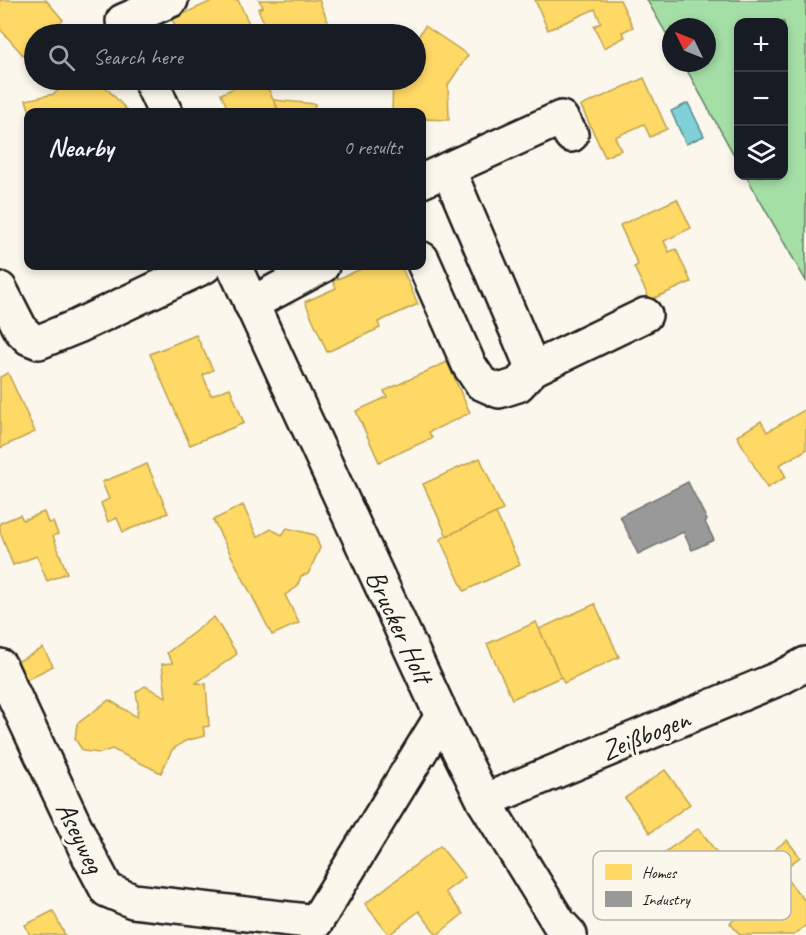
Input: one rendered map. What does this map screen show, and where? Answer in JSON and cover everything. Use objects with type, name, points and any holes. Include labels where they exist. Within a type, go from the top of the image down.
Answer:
[{"type":"street","points":[[122,18],[171,0]]},
{"type":"street","points":[[155,90],[163,108]]},
{"type":"street","points":[[532,369],[435,175],[561,118],[571,135]]},
{"type":"street","points":[[426,268],[469,365],[481,383],[499,391],[518,385],[532,369],[645,315]]},
{"type":"street","points":[[0,289],[21,330],[29,338],[39,342],[197,270]]},
{"type":"street","name":"Brucker Holt","points":[[236,270],[442,716],[484,801],[559,923],[570,935]]},
{"type":"street","points":[[251,304],[315,270]]},
{"type":"street","name":"Zeißbogen","points":[[484,801],[780,678],[806,664]]},
{"type":"street","name":"Aseyweg","points":[[0,666],[107,890],[133,901],[316,922],[442,716]]},
{"type":"green space","points":[[647,0],[806,0],[806,281],[748,180],[788,180],[788,18],[734,18],[734,155],[688,72],[716,72],[716,18],[662,18],[662,26]]},
{"type":"water","points":[[688,103],[704,136],[686,144],[671,111]]},
{"type":"building: Homes","points":[[0,0],[46,0],[63,20],[58,24],[24,24],[23,55],[0,29]]},
{"type":"building: Homes","points":[[214,0],[238,0],[249,24],[174,24],[172,19]]},
{"type":"building: Homes","points":[[259,0],[319,0],[329,24],[265,24],[258,9],[263,7]]},
{"type":"building: Homes","points":[[535,0],[620,0],[633,27],[622,32],[625,37],[604,48],[594,26],[601,23],[595,9],[548,30]]},
{"type":"building: Homes","points":[[426,27],[468,55],[448,85],[449,120],[426,119],[426,108],[392,108],[393,90],[426,90]]},
{"type":"building: Homes","points":[[644,78],[667,129],[650,137],[644,124],[615,137],[621,150],[605,157],[581,106]]},
{"type":"building: Homes","points":[[58,90],[108,90],[125,108],[29,108],[26,100],[54,94]]},
{"type":"building: Homes","points":[[230,90],[269,90],[277,108],[227,108],[221,94]]},
{"type":"building: Homes","points":[[274,100],[315,104],[314,108],[277,108]]},
{"type":"building: Homes","points":[[677,199],[691,228],[664,241],[669,252],[676,249],[691,282],[650,300],[634,267],[638,265],[620,225]]},
{"type":"building: Homes","points":[[359,270],[403,270],[418,304],[378,322],[380,328],[327,352],[305,302],[336,288],[333,281]]},
{"type":"building: Homes","points":[[196,335],[213,370],[203,375],[211,395],[230,388],[244,423],[190,445],[150,354]]},
{"type":"building: Homes","points":[[447,362],[470,413],[429,432],[432,438],[379,462],[356,411],[387,397],[384,391]]},
{"type":"building: Homes","points":[[8,373],[35,432],[0,448],[0,377]]},
{"type":"building: Homes","points":[[806,409],[806,450],[779,465],[786,477],[767,488],[737,436],[761,421],[767,432]]},
{"type":"building: Homes","points":[[480,458],[503,510],[447,536],[423,484]]},
{"type":"building: Homes","points":[[147,464],[168,513],[123,532],[117,518],[108,522],[101,503],[109,499],[102,482]]},
{"type":"building: Homes","points":[[243,505],[257,537],[271,529],[282,535],[287,528],[315,535],[320,548],[308,574],[301,576],[297,587],[285,595],[299,623],[272,635],[213,520]]},
{"type":"building: Homes","points":[[44,512],[48,523],[53,522],[58,534],[53,536],[67,573],[47,581],[37,556],[13,565],[0,532],[0,523],[20,515],[23,520]]},
{"type":"building: Homes","points":[[496,513],[520,565],[464,591],[440,539]]},
{"type":"building: Homes","points":[[595,604],[619,657],[564,683],[539,629]]},
{"type":"building: Homes","points":[[214,617],[237,654],[196,683],[206,684],[209,726],[203,727],[205,736],[185,741],[172,750],[161,773],[112,749],[100,753],[83,751],[75,739],[77,724],[109,700],[137,717],[136,692],[145,686],[166,697],[162,664],[173,663],[167,653]]},
{"type":"building: Homes","points":[[536,622],[561,677],[512,699],[487,644]]},
{"type":"building: Homes","points":[[43,648],[53,666],[22,682],[13,664]]},
{"type":"building: Homes","points":[[665,770],[690,804],[650,833],[625,798]]},
{"type":"building: Homes","points":[[699,828],[715,851],[666,851]]},
{"type":"building: Homes","points":[[787,840],[800,857],[791,864],[791,851],[773,851]]},
{"type":"building: Homes","points":[[440,846],[465,877],[445,892],[463,914],[437,935],[419,911],[389,935],[365,904]]},
{"type":"building: Homes","points":[[791,884],[806,902],[806,925],[794,935],[740,935],[730,923],[733,920],[791,920]]},
{"type":"building: Homes","points":[[53,911],[65,935],[30,935],[25,925]]},
{"type":"building: Industry","points":[[688,482],[714,540],[692,550],[683,532],[638,554],[620,516]]}]
